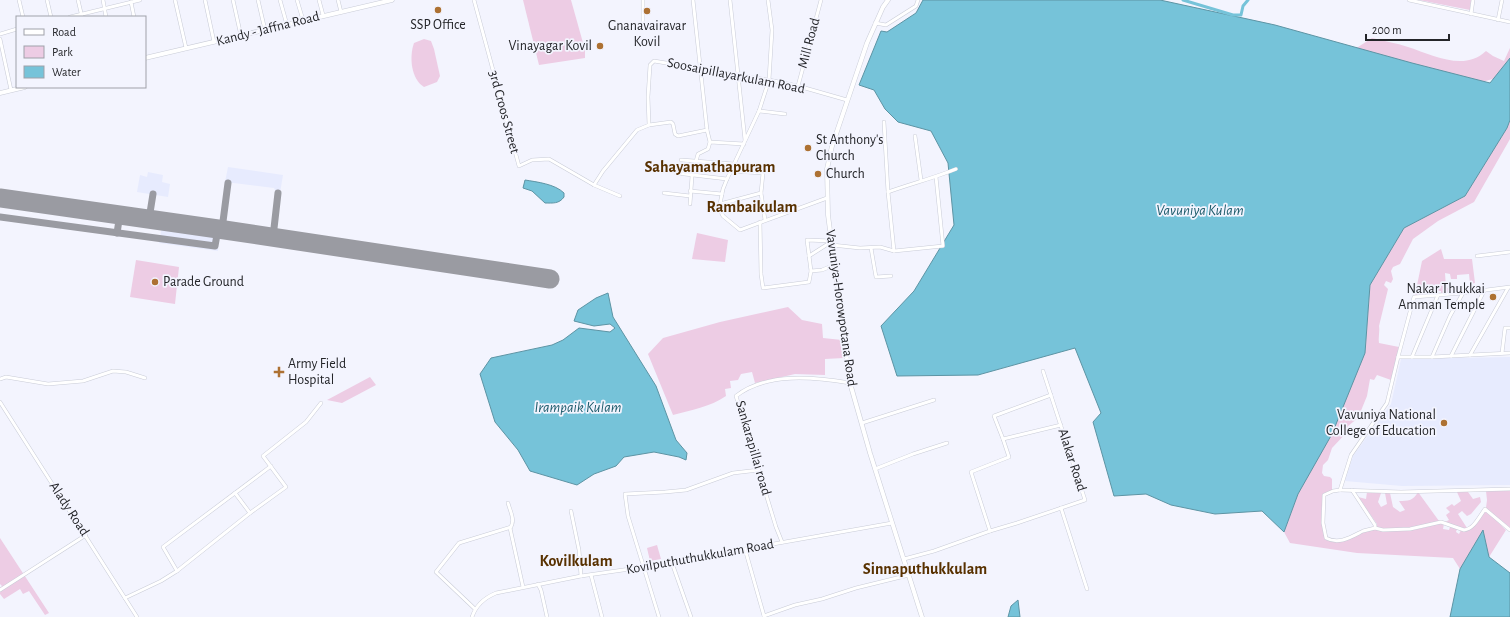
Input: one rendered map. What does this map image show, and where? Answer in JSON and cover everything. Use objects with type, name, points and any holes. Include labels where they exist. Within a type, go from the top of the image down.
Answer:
[{"type":"highway","name":"Kandy - Jaffna Road","points":[[146,58],[392,0]]},
{"type":"highway","name":"Vavuniya-Horowpotana Road","points":[[888,0],[875,23],[867,43],[829,157],[827,169],[827,198],[831,243],[850,383],[875,469],[922,617]]},
{"type":"highway","points":[[0,93],[20,88]]},
{"type":"street","points":[[19,0],[23,16]]},
{"type":"street","points":[[47,0],[51,16]]},
{"type":"street","points":[[78,0],[82,16],[131,1],[140,0]]},
{"type":"street","points":[[103,0],[106,16]]},
{"type":"street","points":[[176,0],[186,48]]},
{"type":"street","points":[[205,0],[214,42]]},
{"type":"street","points":[[233,0],[241,36]]},
{"type":"street","points":[[258,0],[265,30]]},
{"type":"street","points":[[280,0],[287,25]]},
{"type":"street","points":[[297,0],[303,20]]},
{"type":"street","points":[[319,0],[323,15]]},
{"type":"street","points":[[338,0],[342,12]]},
{"type":"street","points":[[366,0],[368,6]]},
{"type":"street","name":"3rd Croos Street","points":[[474,0],[519,166],[532,160],[549,160],[594,185]]},
{"type":"street","points":[[643,0],[643,22]]},
{"type":"street","points":[[690,204],[692,176],[696,160],[698,154],[709,147],[710,142],[707,130],[693,0]]},
{"type":"street","points":[[730,0],[745,143]]},
{"type":"street","points":[[768,0],[772,30],[769,80],[759,111],[727,179],[720,204],[721,212],[723,216],[738,230],[740,230],[827,198]]},
{"type":"street","name":"Mill Road","points":[[798,86],[821,0]]},
{"type":"street","points":[[875,23],[886,25],[916,6],[918,0]]},
{"type":"street","points":[[1409,0],[1510,22]]},
{"type":"street","points":[[1471,14],[1473,0]]},
{"type":"street","points":[[1498,20],[1502,0]]},
{"type":"street","points":[[131,1],[134,16]]},
{"type":"street","points":[[0,34],[16,29]]},
{"type":"street","points":[[0,39],[11,90]]},
{"type":"street","name":"Soosaipillayarkulam Road","points":[[649,126],[648,97],[650,63],[655,60],[798,86],[847,100]]},
{"type":"street","points":[[759,111],[785,114]]},
{"type":"street","points":[[620,196],[594,185],[603,171],[638,130],[649,126],[671,122],[673,124],[675,134],[678,136],[707,130]]},
{"type":"street","points":[[884,122],[888,192],[894,251]]},
{"type":"street","points":[[915,136],[921,180]]},
{"type":"street","points":[[710,142],[745,143]]},
{"type":"street","points":[[681,160],[734,164]]},
{"type":"street","points":[[888,192],[956,169]]},
{"type":"street","points":[[731,171],[763,173],[761,193],[765,220]]},
{"type":"street","points":[[676,173],[727,179]]},
{"type":"street","points":[[760,222],[761,274],[763,288],[810,282],[811,271],[807,240],[871,248],[880,247],[894,251],[944,246],[936,177]]},
{"type":"street","points":[[690,191],[722,194]]},
{"type":"street","points":[[664,193],[690,196]]},
{"type":"street","points":[[720,204],[761,193]]},
{"type":"street","points":[[809,256],[831,243]]},
{"type":"street","points":[[871,248],[876,277],[892,276]]},
{"type":"street","points":[[1477,256],[1510,252]]},
{"type":"street","points":[[811,271],[822,270],[834,266]]},
{"type":"street","points":[[1340,490],[1351,455],[1387,402],[1414,297],[1509,288]]},
{"type":"street","points":[[1470,355],[1509,288]]},
{"type":"street","points":[[1451,356],[1484,291]]},
{"type":"street","points":[[1432,357],[1450,316],[1463,293]]},
{"type":"street","points":[[1412,357],[1438,295]]},
{"type":"street","points":[[1502,353],[1505,328],[1510,328]]},
{"type":"street","points":[[1398,357],[1432,357],[1510,352]]},
{"type":"street","points":[[0,379],[6,377],[48,384],[83,380],[113,371],[126,372],[145,378]]},
{"type":"street","name":"Alakar Road","points":[[904,559],[934,551],[1085,500],[1043,371]]},
{"type":"street","name":"Sankarapillai road","points":[[782,542],[776,527],[736,396],[747,388],[782,379],[823,379],[850,383]]},
{"type":"street","points":[[990,531],[971,472],[1009,457],[994,416],[1051,396]]},
{"type":"street","points":[[862,423],[934,400]]},
{"type":"street","name":"Alady Road","points":[[0,402],[137,617]]},
{"type":"street","points":[[125,598],[162,582],[250,513],[286,487],[262,456],[306,422],[321,403]]},
{"type":"street","points":[[1003,438],[1061,425]]},
{"type":"street","points":[[875,469],[912,454],[947,443]]},
{"type":"street","points":[[177,571],[163,547],[271,466]]},
{"type":"street","points":[[659,617],[628,516],[625,494],[686,490],[733,473],[759,470]]},
{"type":"street","points":[[1510,489],[1401,492],[1352,490],[1333,491],[1324,495],[1323,523],[1326,538],[1331,541],[1340,541],[1375,528],[1383,530],[1410,530],[1441,522],[1468,530],[1485,509],[1510,530]]},
{"type":"street","points":[[1352,490],[1375,525],[1375,528]]},
{"type":"street","points":[[235,493],[250,513]]},
{"type":"street","points":[[508,503],[513,520],[513,524],[510,528],[523,587]]},
{"type":"street","points":[[1062,508],[1087,589]]},
{"type":"street","points":[[571,511],[581,576]]},
{"type":"street","name":"Kovilputhuthukkulam Road","points":[[472,617],[475,609],[489,596],[496,593],[581,576],[644,568],[745,548],[892,523]]},
{"type":"street","points":[[475,609],[436,572],[459,543],[511,527]]},
{"type":"street","points":[[0,590],[86,535]]},
{"type":"street","points":[[745,548],[764,616],[795,605],[909,575]]},
{"type":"street","points":[[672,563],[691,617]]},
{"type":"street","points":[[591,575],[602,617]]},
{"type":"street","points":[[538,584],[541,590],[547,617]]},
{"type":"shaded area","points":[[228,167],[283,175],[280,193],[276,192],[274,188],[225,182]]},
{"type":"shaded area","points":[[148,172],[163,175],[162,182],[170,184],[168,197],[137,192],[140,175],[147,177]]},
{"type":"shaded area","points":[[162,226],[219,234],[218,251],[159,243]]},
{"type":"shaded area","name":"Vavuniya National College of Education","points":[[1510,357],[1510,485],[1402,486],[1345,481],[1353,456],[1391,404],[1401,359]]},
{"type":"green space","points":[[523,0],[571,0],[585,50],[585,58],[539,65]]},
{"type":"green space","points":[[1419,0],[1471,0],[1470,10]]},
{"type":"green space","points":[[1372,38],[1404,46],[1448,60],[1458,61],[1477,57],[1486,51],[1504,61],[1510,48],[1510,64],[1496,78],[1458,89],[1355,49]]},
{"type":"green space","points":[[424,39],[431,41],[440,76],[437,82],[424,87],[416,79],[412,67],[412,49],[414,43]]},
{"type":"green space","points":[[1510,120],[1510,139],[1474,202],[1438,221],[1413,239],[1400,264],[1393,267],[1391,271],[1393,279],[1391,283],[1386,281],[1384,285],[1388,289],[1379,326],[1379,343],[1399,347],[1391,380],[1377,375],[1374,380],[1370,379],[1367,396],[1358,418],[1348,426],[1347,432],[1332,448],[1328,460],[1323,465],[1322,473],[1324,476],[1332,479],[1332,490],[1323,495],[1322,512],[1325,539],[1331,541],[1337,542],[1347,540],[1366,531],[1410,530],[1441,523],[1444,524],[1443,529],[1449,530],[1450,527],[1457,529],[1456,532],[1459,534],[1461,530],[1472,527],[1485,511],[1506,530],[1489,557],[1483,530],[1460,569],[1453,558],[1357,553],[1290,543],[1284,532],[1298,494],[1365,353],[1370,285],[1404,228],[1465,196],[1507,128]]},
{"type":"green space","points":[[697,233],[728,240],[725,262],[692,259]]},
{"type":"green space","points":[[1441,249],[1444,259],[1472,259],[1475,283],[1470,284],[1469,274],[1457,275],[1457,279],[1451,279],[1450,274],[1445,273],[1446,288],[1467,286],[1467,291],[1441,294],[1441,291],[1436,291],[1436,294],[1415,295],[1422,261]]},
{"type":"green space","name":"Parade Ground","points":[[136,260],[179,267],[175,304],[130,297]]},
{"type":"green space","points":[[788,307],[802,320],[822,324],[823,338],[842,340],[844,358],[825,359],[825,375],[795,374],[755,383],[752,372],[741,374],[738,380],[730,381],[731,388],[725,389],[726,396],[720,400],[700,408],[673,415],[648,354],[663,338],[720,322]]},
{"type":"green space","points":[[370,377],[376,385],[342,403],[327,400]]},
{"type":"green space","points":[[1510,490],[1510,528],[1486,508],[1486,491]]},
{"type":"green space","points":[[1367,492],[1381,493],[1378,502],[1381,507],[1387,504],[1385,493],[1390,493],[1393,507],[1400,512],[1405,510],[1399,501],[1410,500],[1418,492],[1439,521],[1416,527],[1400,529],[1385,529],[1377,527],[1377,524],[1358,497],[1366,499]]},
{"type":"green space","points":[[1457,492],[1468,492],[1473,499],[1480,497],[1481,502],[1471,514],[1467,516],[1462,511],[1458,514],[1467,528],[1464,529],[1445,522],[1449,520],[1446,515],[1450,512],[1446,508],[1452,504],[1454,506],[1461,501]]},
{"type":"green space","points":[[0,538],[49,613],[45,615],[29,591],[23,594],[20,589],[4,599],[0,594],[0,588],[2,586],[0,584]]},
{"type":"green space","points":[[657,545],[661,559],[650,561],[647,548]]},
{"type":"water","name":"Vavuniya Kulam","points":[[923,0],[1160,0],[1275,25],[1490,83],[1510,58],[1510,120],[1507,128],[1465,196],[1404,228],[1370,285],[1365,353],[1332,434],[1298,494],[1284,532],[1262,511],[1215,514],[1171,505],[1146,494],[1114,496],[1093,422],[1101,413],[1075,348],[978,375],[897,376],[881,326],[914,291],[954,225],[948,163],[931,131],[898,122],[885,109],[874,90],[859,85],[881,31],[887,32],[916,13]]},
{"type":"water","points":[[525,180],[556,187],[564,193],[564,197],[558,202],[545,203],[532,191],[523,188]]},
{"type":"water","name":"Irampaik Kulam","points":[[608,293],[613,317],[656,386],[676,440],[687,453],[686,460],[679,457],[654,452],[624,457],[616,466],[594,474],[577,485],[530,471],[518,450],[495,422],[480,374],[491,358],[552,345],[563,340],[579,328],[610,332],[615,328],[610,324],[594,326],[574,321],[578,310],[596,298]]},
{"type":"water","points":[[1483,530],[1489,557],[1510,573],[1510,617],[1450,617],[1460,569]]},
{"type":"water","name":"Sinnaputhukkulam","points":[[1018,600],[1020,617],[1008,617],[1011,606]]},
{"type":"waterway","points":[[1183,0],[1233,15],[1241,15],[1243,6],[1248,0]]},
{"type":"taxiway","points":[[222,229],[228,183]]},
{"type":"taxiway","points":[[273,237],[278,193]]},
{"type":"taxiway","points":[[149,219],[153,194]]},
{"type":"taxiway","points":[[117,233],[120,214]]},
{"type":"taxiway","points":[[0,217],[215,246],[218,229]]},
{"type":"runway","points":[[0,198],[550,279]]},
{"type":"place","name":"SSP Office","points":[[438,10]]},
{"type":"place","name":"Gnanavairavar Kovil","points":[[647,11]]},
{"type":"place","name":"Vinayagar Kovil","points":[[600,46]]},
{"type":"place","name":"St Anthony's Church","points":[[808,148]]},
{"type":"place","name":"Church","points":[[818,174]]},
{"type":"place","name":"Parade Ground","points":[[155,282]]},
{"type":"place","name":"Nakar Thukkai Amman Temple","points":[[1493,297]]},
{"type":"place","name":"Army Field Hospital","points":[[279,372]]},
{"type":"place","name":"Vavuniya National College of Education","points":[[1444,423]]},
{"type":"district","name":"Sahayamathapuram","points":[[710,167]]},
{"type":"district","name":"Rambaikulam","points":[[752,207]]},
{"type":"district","name":"Kovilkulam","points":[[576,561]]},
{"type":"district","name":"Sinnaputhukkulam","points":[[925,569]]}]
